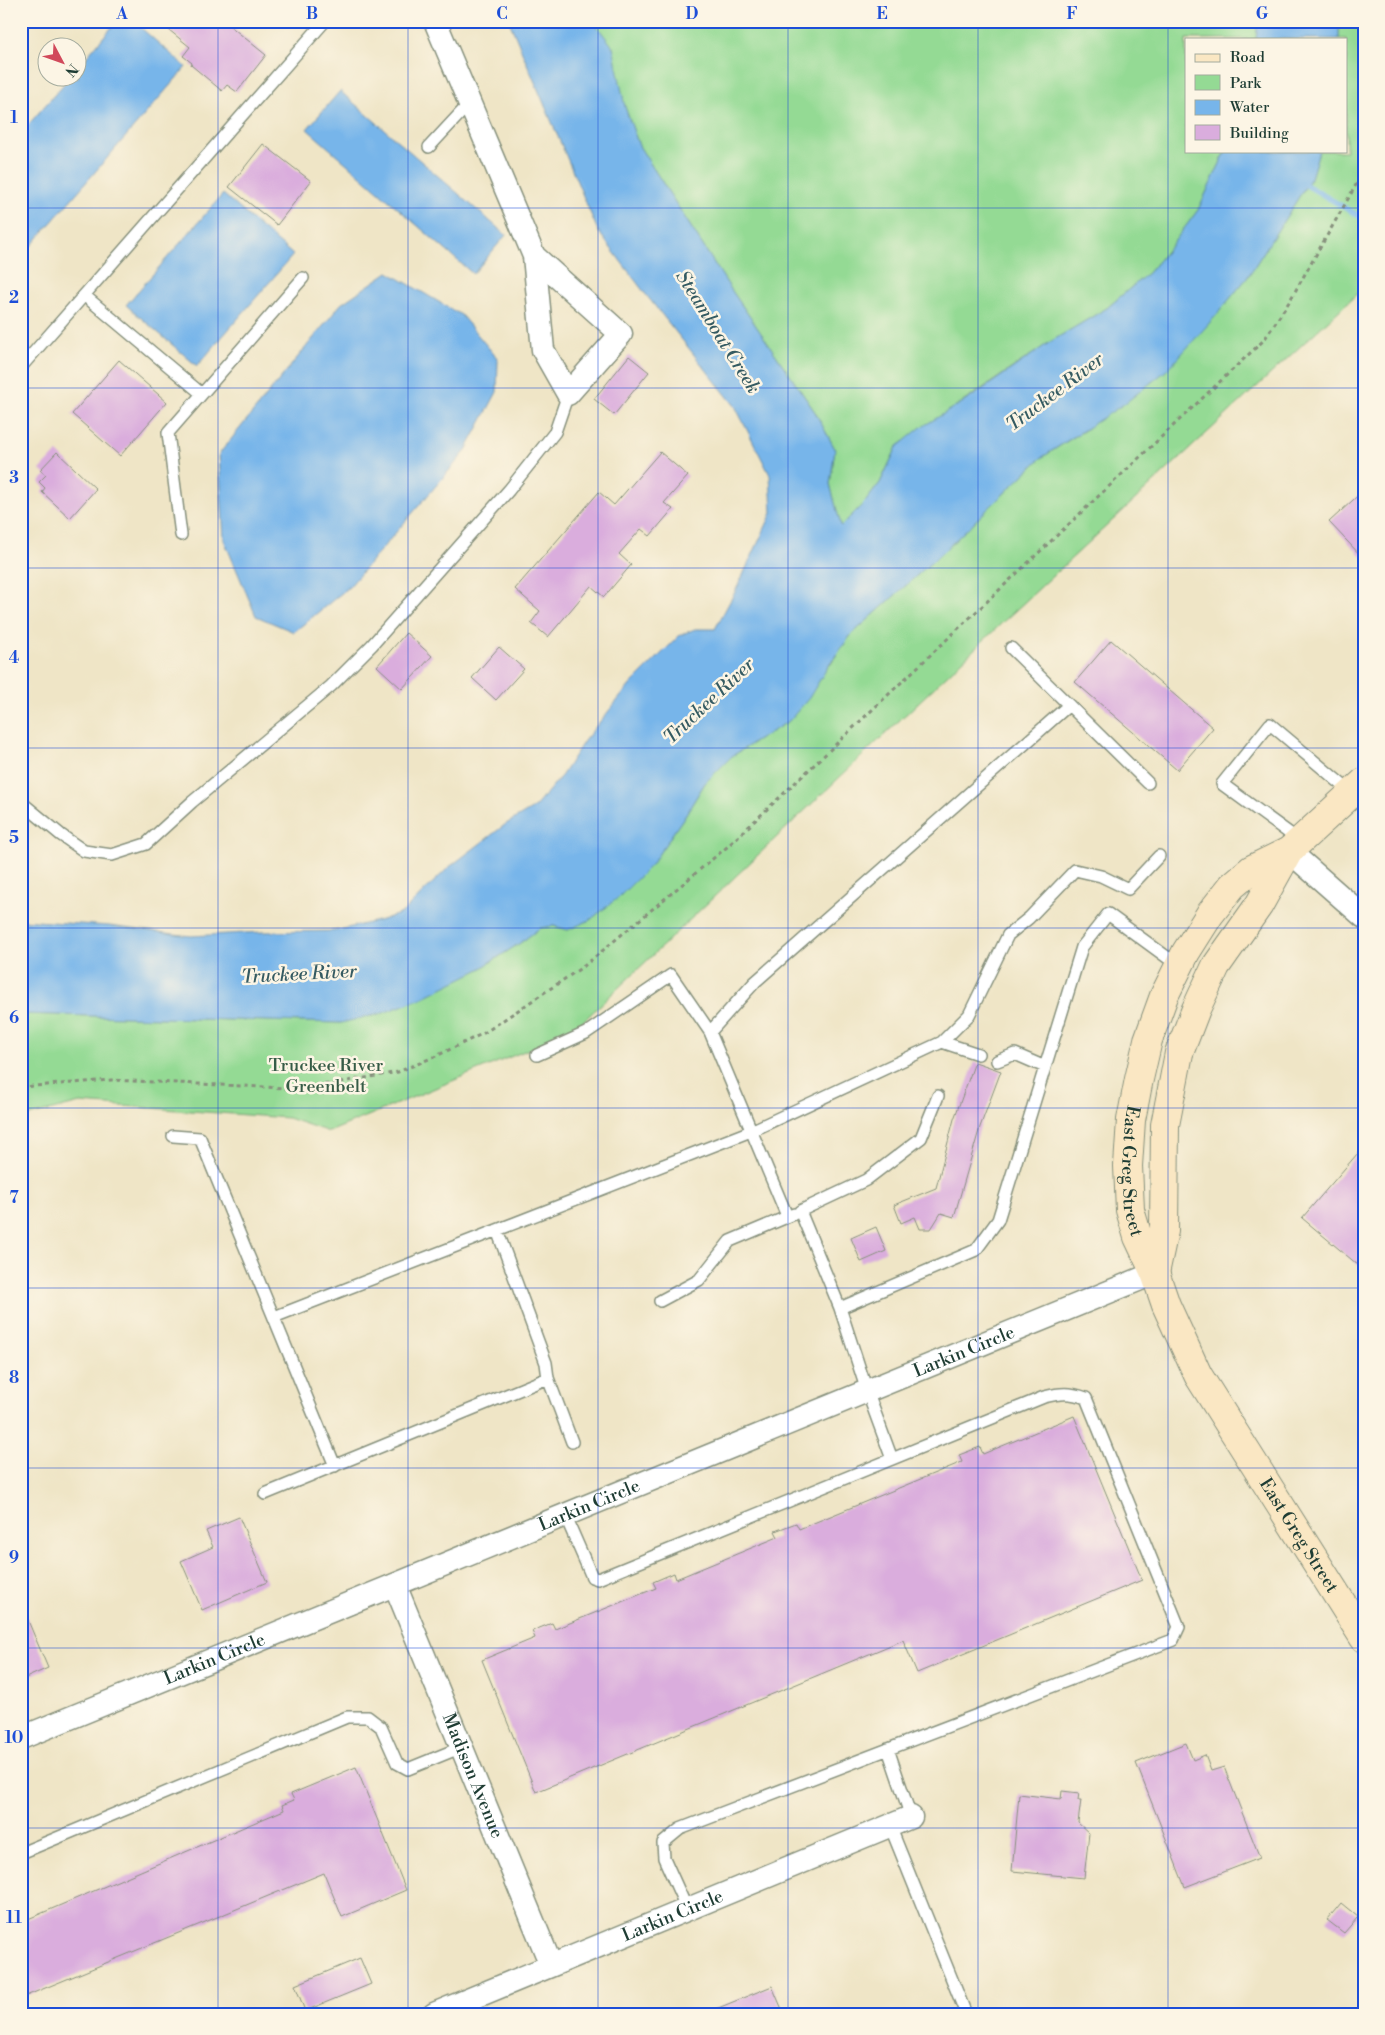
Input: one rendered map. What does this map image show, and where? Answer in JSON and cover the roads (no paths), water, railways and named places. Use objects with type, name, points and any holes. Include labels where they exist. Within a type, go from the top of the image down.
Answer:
[{"type":"main road","name":"East Greg Street","points":[[1358,788],[1294,846],[1252,869],[1232,886],[1210,914],[1186,952],[1164,996],[1148,1040],[1138,1079],[1128,1166],[1130,1210],[1138,1237],[1156,1272],[1166,1305],[1198,1375],[1364,1638]]},
{"type":"main road","name":"East Greg Street","points":[[1156,1272],[1164,1231],[1165,1125],[1179,1052],[1216,966],[1264,898],[1294,846]]},
{"type":"street","points":[[435,21],[534,256],[543,350],[568,394],[621,334],[534,256]]},
{"type":"street","points":[[1294,846],[1364,917]]},
{"type":"street","name":"Larkin Circle","points":[[21,1738],[1156,1272]]},
{"type":"street","name":"Madison Avenue","points":[[395,1585],[551,1965]]},
{"type":"street","name":"Larkin Circle","points":[[434,2014],[910,1817]]},
{"type":"lane","points":[[21,367],[326,21]]},
{"type":"lane","points":[[429,147],[470,104]]},
{"type":"lane","points":[[181,535],[168,433],[303,278]]},
{"type":"lane","points":[[85,296],[202,394]]},
{"type":"lane","points":[[21,802],[61,836],[84,851],[112,855],[146,844],[198,796],[331,686],[372,645],[509,490],[555,432],[568,394]]},
{"type":"lane","points":[[1010,648],[1148,783]]},
{"type":"lane","points":[[710,1032],[755,982],[1069,705]]},
{"type":"lane","points":[[1294,846],[1222,784],[1270,724],[1358,788]]},
{"type":"lane","points":[[274,1317],[751,1131],[942,1042],[969,1014],[1008,935],[1030,918],[1075,870],[1101,876],[1128,889],[1159,856]]},
{"type":"lane","points":[[840,1308],[976,1250],[998,1220],[1082,947],[1108,914],[1179,966]]},
{"type":"lane","points":[[537,1055],[586,1033],[671,975],[710,1032],[787,1216]]},
{"type":"lane","points":[[942,1042],[978,1054]]},
{"type":"lane","points":[[997,1061],[1015,1054],[1045,1067]]},
{"type":"lane","points":[[660,1301],[699,1280],[730,1241],[866,1180],[921,1138],[938,1096]]},
{"type":"lane","points":[[173,1136],[200,1138],[335,1466]]},
{"type":"lane","points":[[800,1211],[840,1308],[892,1459]]},
{"type":"lane","points":[[496,1230],[546,1363],[548,1378],[572,1442]]},
{"type":"lane","points":[[265,1494],[548,1378]]},
{"type":"lane","points":[[565,1515],[592,1576],[598,1579],[1044,1397],[1058,1393],[1072,1393],[1086,1398],[1179,1627],[1173,1640],[680,1829],[663,1843],[664,1858],[687,1909]]},
{"type":"lane","points":[[21,1852],[347,1717],[368,1717],[381,1727],[397,1763],[408,1769],[462,1747]]},
{"type":"lane","points":[[888,1749],[910,1817]]},
{"type":"lane","points":[[890,1826],[966,2014]]},
{"type":"water","points":[[117,21],[133,21],[186,67],[30,247],[21,239],[21,133],[60,88],[88,88],[88,55]]},
{"type":"water","points":[[509,21],[593,21],[613,47],[625,107],[639,146],[730,288],[815,412],[835,449],[830,484],[841,526],[865,502],[880,483],[897,447],[920,428],[970,398],[1050,342],[1107,308],[1148,273],[1198,210],[1226,152],[1319,152],[1311,178],[1247,278],[1167,370],[1124,404],[1041,458],[944,551],[851,635],[830,663],[809,698],[789,721],[732,756],[705,783],[651,865],[619,897],[590,920],[568,930],[554,926],[540,928],[480,969],[422,998],[383,1013],[341,1023],[21,1014],[21,920],[109,926],[191,936],[334,931],[382,920],[402,913],[448,868],[506,824],[535,807],[562,775],[584,741],[631,684],[680,635],[695,629],[715,629],[735,592],[772,513],[770,475],[735,406],[598,231]]},
{"type":"water","points":[[1258,21],[1339,21],[1339,38],[1256,38]]},
{"type":"water","points":[[340,91],[506,235],[473,274],[307,129]]},
{"type":"water","points":[[223,194],[293,255],[197,366],[126,305]]},
{"type":"water","points":[[388,272],[461,315],[498,359],[497,392],[465,452],[349,587],[294,632],[256,616],[224,540],[219,454],[341,304]]},
{"type":"waterway","points":[[1301,182],[1364,219]]},
{"type":"water label","name":"Steamboat Creek","points":[[718,332]]},
{"type":"water label","name":"Truckee River","points":[[1055,392]]},
{"type":"water label","name":"Truckee River","points":[[709,701]]},
{"type":"water label","name":"Truckee River","points":[[299,974]]},
{"type":"park label","name":"Truckee River Greenbelt","points":[[326,1075]]}]
